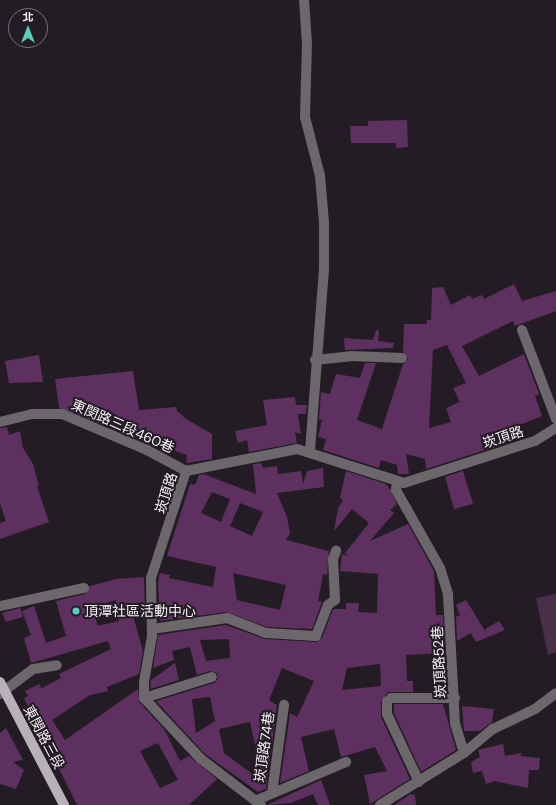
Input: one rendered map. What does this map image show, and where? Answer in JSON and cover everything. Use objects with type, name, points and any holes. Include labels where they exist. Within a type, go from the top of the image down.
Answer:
[{"type":"main road","name":"東閔路三段","points":[[0,682],[2,693],[64,805]]},
{"type":"street","points":[[304,0],[306,44],[305,117],[320,176],[324,223],[324,270],[315,360],[310,452]]},
{"type":"street","points":[[522,330],[556,419]]},
{"type":"street","points":[[315,360],[351,356],[402,358]]},
{"type":"street","name":"東閔路三段460巷","points":[[0,422],[32,414],[62,414],[147,450],[186,471]]},
{"type":"street","name":"崁頂路","points":[[144,698],[152,629],[151,578],[186,471],[297,449],[310,452],[397,482],[417,481],[535,441],[556,428]]},
{"type":"street","name":"崁頂路52巷","points":[[397,482],[396,490],[440,568],[448,594],[455,698],[455,724],[464,753]]},
{"type":"street","points":[[152,629],[227,618],[266,633],[316,636],[328,605],[335,600],[333,559],[336,551]]},
{"type":"street","points":[[0,606],[84,588]]},
{"type":"street","points":[[2,693],[33,669],[57,665]]},
{"type":"street","points":[[212,676],[144,698],[200,759],[223,779],[259,802]]},
{"type":"street","points":[[380,805],[464,753],[493,730],[535,709],[556,693]]},
{"type":"street","points":[[419,782],[387,714],[389,699],[455,698]]},
{"type":"street","name":"崁頂路74巷","points":[[272,793],[284,705]]},
{"type":"street","name":"崁頂路74巷","points":[[259,802],[272,793],[346,762]]},
{"type":"shaded area","points":[[556,594],[556,652],[548,655],[536,598]]},
{"type":"building","points":[[407,120],[408,147],[396,148],[396,143],[351,143],[350,126],[368,126],[368,121]]},
{"type":"building","points":[[514,284],[522,301],[556,291],[556,311],[515,326],[513,321],[462,346],[479,376],[524,354],[539,394],[535,396],[542,416],[488,438],[504,444],[426,469],[425,459],[406,454],[409,474],[398,474],[397,465],[381,460],[379,468],[323,450],[326,439],[318,437],[322,420],[319,419],[321,392],[330,394],[336,374],[360,378],[365,363],[376,363],[357,420],[382,429],[403,364],[408,359],[403,352],[404,324],[427,324],[427,320],[431,320],[432,288],[443,287],[451,305],[470,295],[472,299],[482,295],[484,299]],"holes":[[[447,345],[466,383],[453,388],[460,402],[446,408],[451,422],[429,428],[433,350]]]},
{"type":"building","points":[[376,330],[379,331],[378,341],[394,343],[393,348],[345,350],[344,338],[373,340]]},
{"type":"building","points":[[39,355],[43,382],[9,383],[5,361]]},
{"type":"building","points":[[133,371],[139,410],[176,407],[177,411],[186,419],[212,434],[212,459],[186,463],[187,455],[130,436],[132,429],[116,430],[59,408],[55,379]]},
{"type":"building","points":[[295,397],[296,405],[307,405],[306,414],[298,414],[301,434],[295,432],[297,443],[249,452],[247,440],[238,443],[235,431],[267,425],[263,400]]},
{"type":"building","points":[[7,427],[9,435],[20,431],[23,448],[33,464],[39,486],[37,486],[49,522],[0,539],[0,523],[6,521],[0,503],[0,428]]},
{"type":"building","points":[[261,463],[263,468],[277,466],[278,474],[301,471],[303,484],[307,471],[323,468],[324,487],[277,493],[287,517],[290,533],[286,540],[329,551],[327,575],[323,574],[318,601],[322,602],[312,629],[267,627],[226,612],[160,621],[158,583],[160,573],[170,575],[169,578],[213,587],[216,567],[167,556],[190,484],[195,485],[199,475],[203,474],[256,494],[253,464]],"holes":[[[212,492],[230,499],[221,522],[201,513]],[[240,503],[263,512],[252,536],[230,526]],[[233,573],[286,585],[280,610],[237,600]]]},
{"type":"building","points":[[346,471],[386,484],[397,504],[390,510],[394,513],[370,541],[408,524],[434,571],[436,615],[443,615],[445,653],[406,655],[407,681],[413,681],[413,692],[388,692],[381,701],[381,717],[410,779],[370,804],[364,775],[387,771],[375,747],[341,757],[334,729],[301,737],[309,771],[280,783],[290,713],[297,717],[314,681],[282,668],[269,700],[277,705],[266,789],[258,792],[205,754],[156,701],[214,683],[218,679],[217,673],[210,671],[197,675],[190,647],[172,651],[174,660],[153,668],[158,635],[226,625],[265,639],[316,642],[322,638],[333,609],[346,609],[346,603],[359,603],[358,612],[377,613],[378,574],[340,571],[342,554],[348,556],[345,553],[369,523],[352,509],[334,531],[338,508],[343,501],[340,497]],"holes":[[[229,639],[230,658],[206,661],[200,640]],[[380,664],[381,686],[342,690],[347,668]],[[210,697],[215,721],[196,733],[192,699]],[[250,722],[255,744],[259,779],[224,753],[219,729]]]},
{"type":"building","points":[[463,471],[473,504],[454,509],[445,477]]},
{"type":"building","points":[[144,577],[145,616],[133,616],[143,651],[139,674],[107,687],[108,691],[90,695],[52,720],[65,740],[138,689],[139,702],[164,729],[180,761],[189,756],[217,779],[189,805],[77,805],[24,698],[28,696],[25,691],[39,684],[42,688],[61,678],[59,674],[111,649],[108,641],[31,663],[24,638],[31,635],[22,611],[34,606],[46,643],[66,636],[56,601],[85,594],[90,586],[116,579]],"holes":[[[116,600],[119,621],[98,626],[92,607]],[[158,743],[178,780],[160,788],[140,751]]]},
{"type":"building","points":[[466,600],[487,634],[485,629],[499,621],[505,630],[476,642],[471,633],[457,641],[456,616],[460,616],[456,605]]},
{"type":"building","points":[[20,608],[23,617],[6,622],[2,613]]},
{"type":"building","points":[[175,663],[179,680],[150,689],[151,680]]},
{"type":"building","points":[[394,704],[443,704],[456,750],[421,772],[394,713]]},
{"type":"building","points":[[462,706],[494,709],[492,722],[480,731],[464,731]]},
{"type":"building","points":[[6,728],[23,760],[13,762],[24,770],[16,789],[0,784],[0,733]]},
{"type":"building","points":[[503,744],[505,756],[521,753],[521,756],[540,758],[539,770],[529,770],[528,788],[494,781],[486,784],[482,771],[473,773],[471,762],[480,757],[478,750]]},
{"type":"building","points":[[321,780],[330,805],[318,805],[313,794],[291,803],[267,805]]},
{"type":"building","points":[[410,794],[415,795],[416,805],[395,805]]},
{"type":"place","name":"頂潭社區活動中心","points":[[76,611]]}]
